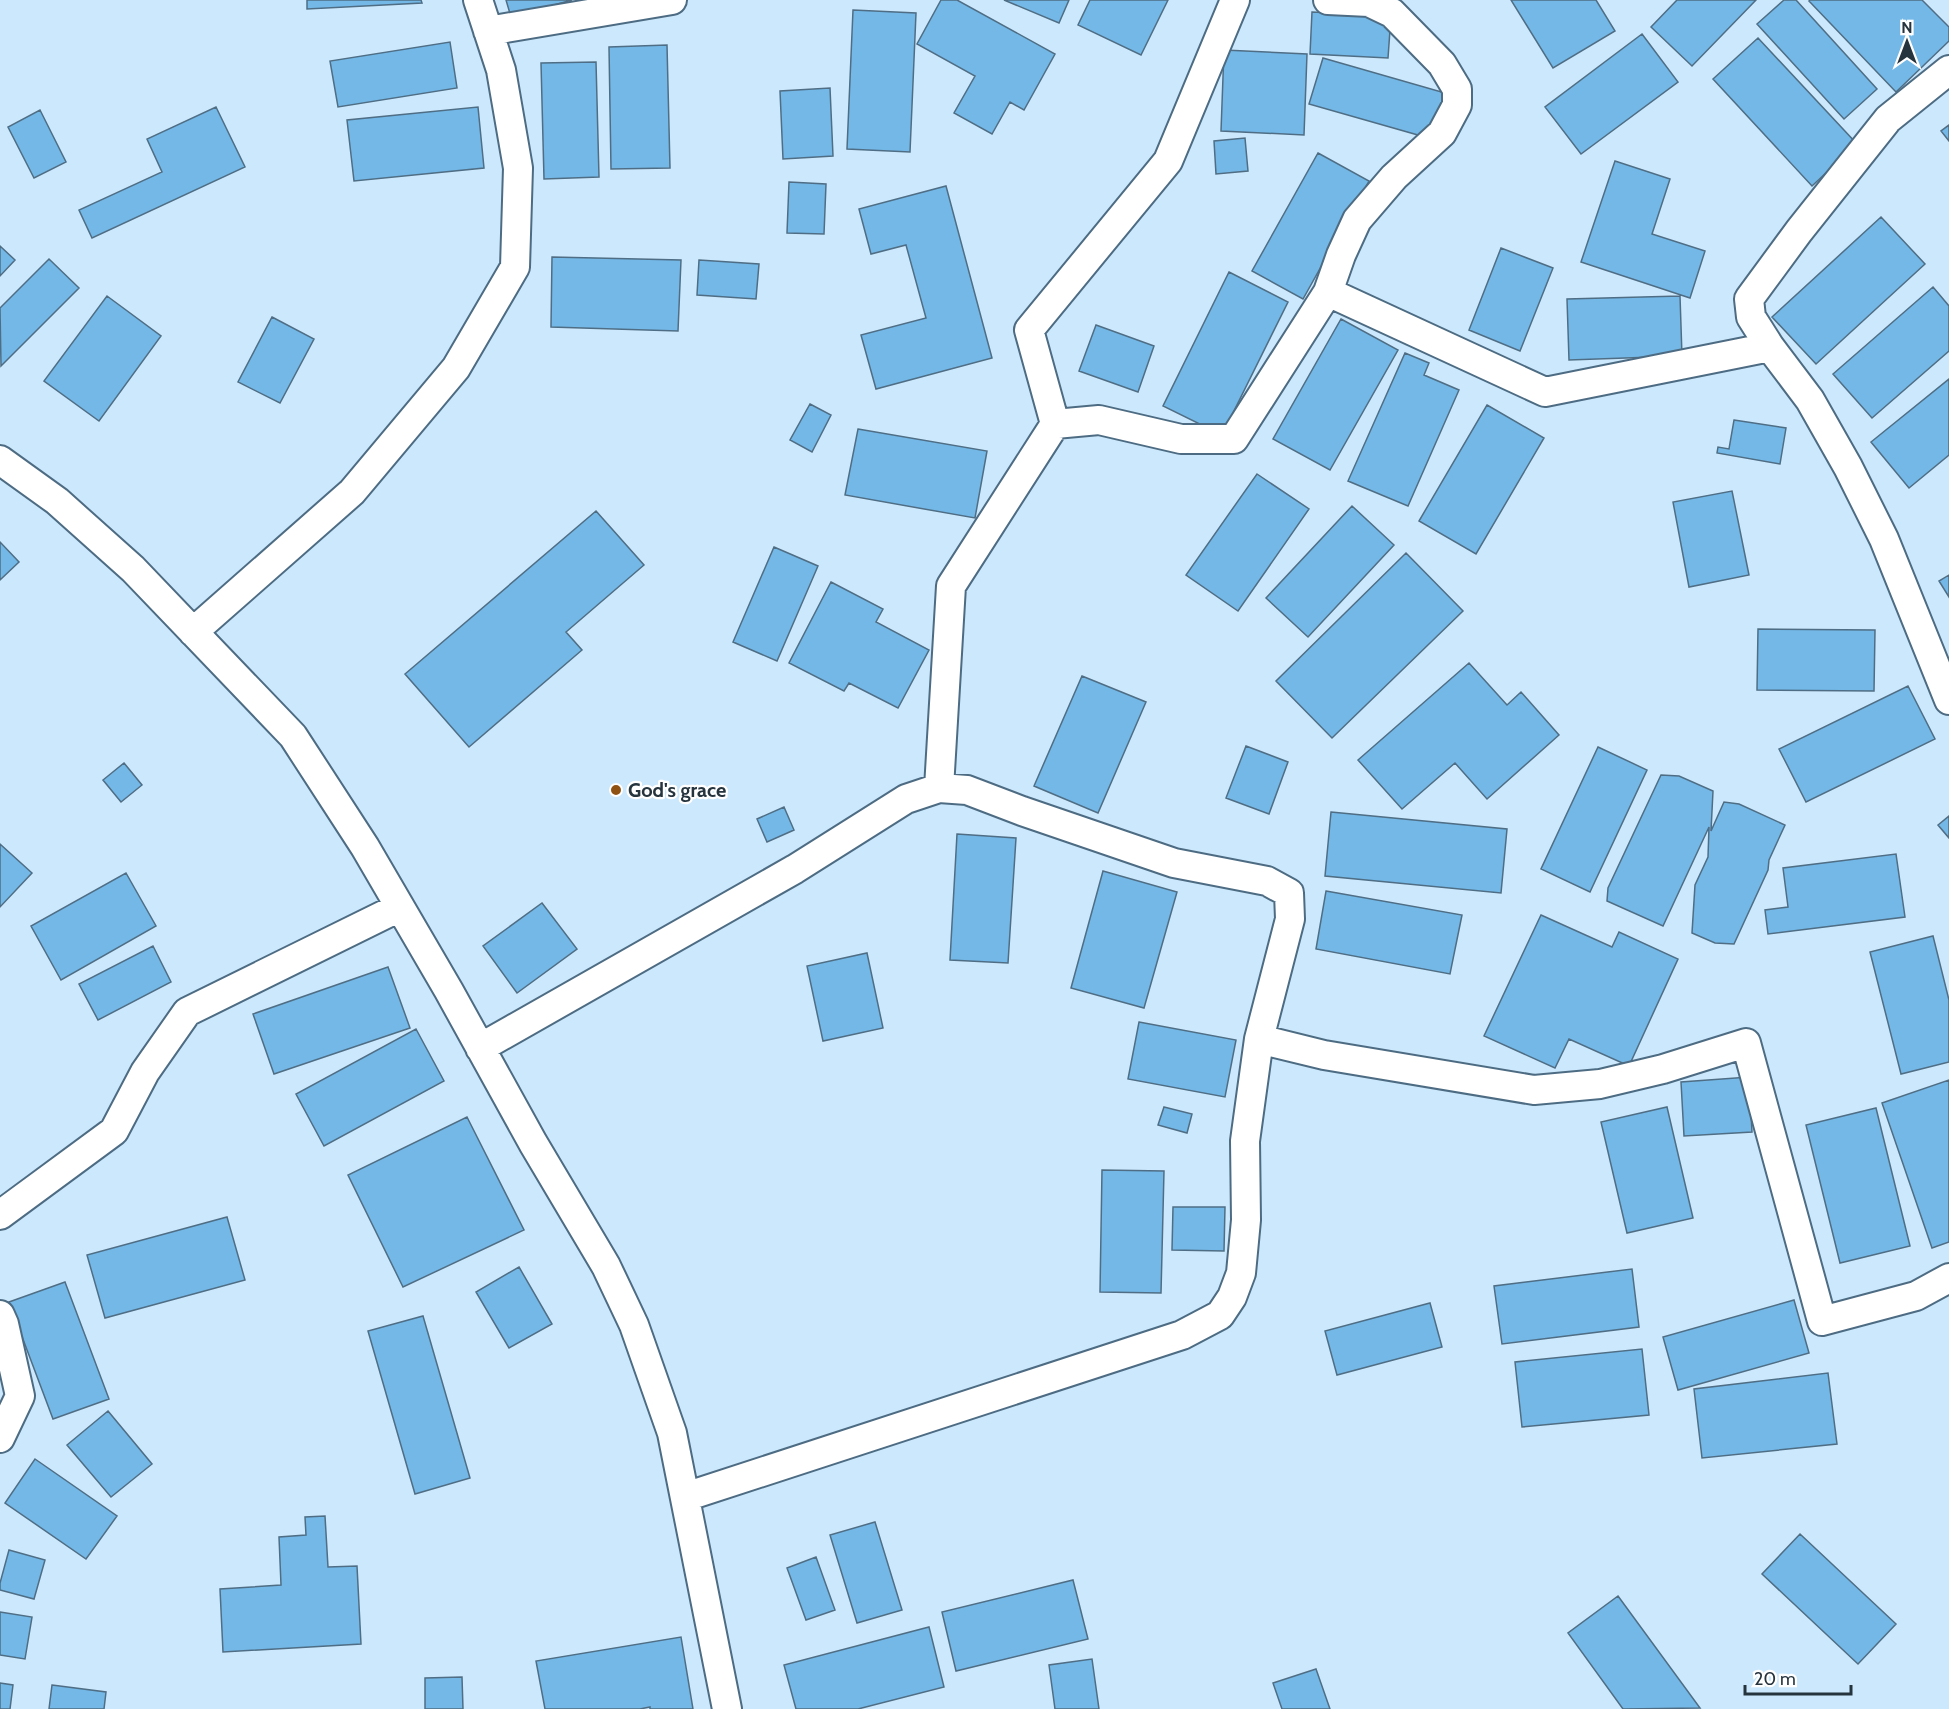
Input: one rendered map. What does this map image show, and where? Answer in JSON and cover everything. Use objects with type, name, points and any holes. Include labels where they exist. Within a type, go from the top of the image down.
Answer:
[{"type":"street","points":[[193,632],[352,492],[456,368],[515,267],[518,168],[501,70],[478,0]]},
{"type":"street","points":[[488,32],[672,0]]},
{"type":"street","points":[[939,788],[951,586],[1055,424],[1029,330],[1168,161],[1235,0]]},
{"type":"street","points":[[1055,424],[1099,420],[1181,439],[1234,439],[1328,292],[1357,220],[1394,177],[1442,133],[1457,105],[1457,89],[1442,64],[1392,13],[1370,2],[1328,0]]},
{"type":"street","points":[[1949,70],[1888,119],[1799,231],[1749,299],[1751,318],[1810,400],[1848,467],[1884,539],[1949,700]]},
{"type":"street","points":[[1328,292],[1545,392],[1770,347]]},
{"type":"street","points":[[0,460],[57,501],[133,569],[293,736],[365,847],[400,907],[533,1143],[606,1266],[634,1325],[672,1432],[727,1709]]},
{"type":"street","points":[[480,1048],[795,869],[906,799],[939,788],[967,790],[1174,863],[1268,881],[1289,892],[1290,919],[1259,1039],[1245,1141],[1246,1220],[1241,1273],[1232,1297],[1220,1315],[1182,1335],[685,1497]]},
{"type":"street","points":[[0,1215],[114,1131],[146,1072],[186,1012],[400,907]]},
{"type":"street","points":[[1259,1039],[1324,1055],[1534,1090],[1600,1084],[1663,1069],[1746,1043],[1822,1321],[1916,1296],[1949,1278]]},
{"type":"street","points":[[0,1316],[4,1324],[20,1396],[0,1438]]},
{"type":"building","points":[[307,0],[421,0],[422,3],[307,9]]},
{"type":"building","points":[[506,0],[572,0],[511,17]]},
{"type":"building","points":[[941,0],[957,0],[1055,54],[1024,110],[1010,102],[992,134],[954,113],[975,76],[917,44]]},
{"type":"building","points":[[1004,0],[1069,0],[1059,23]]},
{"type":"building","points":[[1090,0],[1168,0],[1141,55],[1078,25]]},
{"type":"building","points":[[1511,0],[1596,0],[1615,31],[1553,68]]},
{"type":"building","points":[[1677,0],[1756,0],[1692,66],[1651,27]]},
{"type":"building","points":[[1784,0],[1796,0],[1877,89],[1844,119],[1757,24]]},
{"type":"building","points":[[1810,0],[1922,0],[1949,27],[1949,41],[1896,92]]},
{"type":"building","points":[[853,10],[916,13],[910,152],[847,149]]},
{"type":"building","points":[[1312,12],[1391,16],[1388,58],[1310,54]]},
{"type":"building","points":[[1642,34],[1678,82],[1581,154],[1545,107]]},
{"type":"building","points":[[1758,38],[1857,144],[1812,186],[1713,79]]},
{"type":"building","points":[[450,42],[457,88],[338,107],[330,61]]},
{"type":"building","points":[[667,45],[670,168],[611,169],[609,47]]},
{"type":"building","points":[[1224,50],[1307,54],[1304,135],[1221,131]]},
{"type":"building","points":[[1323,58],[1445,93],[1432,139],[1309,104]]},
{"type":"building","points":[[596,62],[599,177],[544,179],[541,63]]},
{"type":"building","points":[[830,88],[833,156],[783,159],[780,91]]},
{"type":"building","points":[[216,107],[245,167],[92,238],[79,210],[162,172],[147,139]]},
{"type":"building","points":[[478,107],[484,168],[354,181],[347,120]]},
{"type":"building","points":[[40,110],[66,162],[34,178],[8,127]]},
{"type":"building","points":[[1949,125],[1949,141],[1941,131]]},
{"type":"building","points":[[1245,138],[1248,171],[1216,174],[1214,141]]},
{"type":"building","points":[[1318,153],[1369,181],[1303,299],[1252,271]]},
{"type":"building","points":[[1615,161],[1670,179],[1652,234],[1705,251],[1690,298],[1581,262]]},
{"type":"building","points":[[789,182],[826,184],[824,234],[787,233]]},
{"type":"building","points":[[946,186],[992,358],[876,389],[861,335],[926,318],[906,245],[871,254],[859,209]]},
{"type":"building","points":[[1881,217],[1925,264],[1816,364],[1772,317]]},
{"type":"building","points":[[0,246],[15,260],[0,276]]},
{"type":"building","points":[[1501,248],[1553,268],[1520,351],[1469,330]]},
{"type":"building","points":[[552,257],[681,260],[678,331],[551,327]]},
{"type":"building","points":[[49,259],[79,288],[1,366],[0,308]]},
{"type":"building","points":[[699,260],[759,264],[756,299],[697,295]]},
{"type":"building","points":[[1229,272],[1288,302],[1222,435],[1163,406]]},
{"type":"building","points":[[1933,287],[1949,306],[1949,351],[1872,418],[1833,374]]},
{"type":"building","points":[[107,296],[161,336],[99,421],[44,381]]},
{"type":"building","points":[[1680,296],[1682,356],[1569,360],[1567,299]]},
{"type":"building","points":[[272,317],[314,339],[280,403],[238,382]]},
{"type":"building","points":[[1341,319],[1398,350],[1330,470],[1273,439]]},
{"type":"building","points":[[1096,325],[1154,346],[1138,392],[1079,371]]},
{"type":"building","points":[[1405,353],[1429,363],[1424,375],[1459,390],[1408,506],[1348,481]]},
{"type":"building","points":[[1949,379],[1949,455],[1909,488],[1871,442]]},
{"type":"building","points":[[810,404],[831,415],[812,452],[790,440]]},
{"type":"building","points":[[1487,405],[1544,438],[1476,554],[1419,521]]},
{"type":"building","points":[[1734,420],[1786,428],[1780,464],[1717,453],[1718,447],[1729,449]]},
{"type":"building","points":[[858,429],[987,451],[975,518],[845,495]]},
{"type":"building","points":[[1257,474],[1309,509],[1238,611],[1186,575]]},
{"type":"building","points":[[1732,491],[1749,575],[1689,587],[1673,502]]},
{"type":"building","points":[[1352,506],[1394,545],[1308,637],[1266,598]]},
{"type":"building","points":[[596,511],[644,565],[566,632],[582,650],[469,747],[405,674]]},
{"type":"building","points":[[0,542],[19,562],[0,580]]},
{"type":"building","points":[[774,547],[818,566],[777,661],[733,642]]},
{"type":"building","points":[[1406,553],[1463,611],[1332,738],[1276,681]]},
{"type":"building","points":[[1949,575],[1949,597],[1939,581]]},
{"type":"building","points":[[831,582],[883,609],[876,622],[929,650],[898,708],[849,683],[844,691],[789,663]]},
{"type":"building","points":[[1758,629],[1875,630],[1874,691],[1757,690]]},
{"type":"building","points":[[1469,663],[1507,705],[1521,692],[1559,735],[1487,799],[1455,763],[1402,809],[1358,760]]},
{"type":"building","points":[[1082,676],[1146,702],[1098,813],[1034,786]]},
{"type":"building","points":[[1908,686],[1935,739],[1806,802],[1779,749]]},
{"type":"building","points":[[1246,746],[1288,762],[1269,814],[1226,798]]},
{"type":"building","points":[[1598,747],[1647,770],[1590,892],[1541,869]]},
{"type":"building","points":[[124,763],[142,785],[121,802],[103,780]]},
{"type":"building","points":[[1661,775],[1679,776],[1713,791],[1711,831],[1724,802],[1739,804],[1785,825],[1769,860],[1768,870],[1734,944],[1715,943],[1692,933],[1695,885],[1708,857],[1709,827],[1663,926],[1607,901],[1608,888]]},
{"type":"building","points":[[784,807],[794,830],[767,842],[757,819]]},
{"type":"building","points":[[1331,812],[1507,829],[1501,893],[1325,876]]},
{"type":"building","points":[[1949,816],[1949,838],[1938,825]]},
{"type":"building","points":[[957,834],[1016,838],[1008,963],[950,960]]},
{"type":"building","points":[[0,844],[32,873],[0,907]]},
{"type":"building","points":[[1896,854],[1905,917],[1768,934],[1765,910],[1788,907],[1783,868]]},
{"type":"building","points":[[1103,871],[1177,892],[1144,1008],[1071,988]]},
{"type":"building","points":[[126,873],[156,926],[61,980],[31,926]]},
{"type":"building","points":[[1326,891],[1462,915],[1450,974],[1316,949]]},
{"type":"building","points":[[542,903],[577,949],[517,993],[483,946]]},
{"type":"building","points":[[1541,915],[1612,947],[1619,932],[1678,959],[1629,1066],[1569,1039],[1555,1068],[1484,1036]]},
{"type":"building","points":[[1933,936],[1949,1000],[1949,1062],[1901,1074],[1870,952]]},
{"type":"building","points":[[153,946],[171,982],[98,1020],[79,984]]},
{"type":"building","points":[[867,953],[883,1028],[823,1041],[807,966]]},
{"type":"building","points":[[388,967],[410,1028],[274,1074],[253,1014]]},
{"type":"building","points":[[1139,1022],[1236,1040],[1225,1097],[1128,1079]]},
{"type":"building","points":[[416,1029],[444,1081],[324,1146],[296,1094]]},
{"type":"building","points":[[1749,1077],[1752,1132],[1684,1136],[1681,1082]]},
{"type":"building","points":[[1949,1080],[1949,1242],[1932,1248],[1882,1103]]},
{"type":"building","points":[[1164,1107],[1192,1114],[1187,1133],[1158,1125]]},
{"type":"building","points":[[1667,1107],[1693,1218],[1627,1233],[1601,1122]]},
{"type":"building","points":[[1876,1108],[1910,1246],[1840,1263],[1806,1125]]},
{"type":"building","points":[[467,1117],[524,1230],[403,1287],[348,1175]]},
{"type":"building","points":[[1102,1170],[1164,1171],[1161,1293],[1100,1292]]},
{"type":"building","points":[[1173,1207],[1225,1207],[1224,1251],[1172,1250]]},
{"type":"building","points":[[227,1217],[245,1280],[105,1318],[87,1255]]},
{"type":"building","points":[[519,1267],[552,1324],[509,1348],[476,1292]]},
{"type":"building","points":[[1632,1269],[1639,1327],[1502,1344],[1494,1286]]},
{"type":"building","points":[[65,1282],[109,1399],[53,1419],[9,1302]]},
{"type":"building","points":[[1794,1300],[1809,1353],[1678,1390],[1663,1337]]},
{"type":"building","points":[[1430,1303],[1442,1347],[1337,1375],[1325,1331]]},
{"type":"building","points":[[423,1316],[470,1478],[415,1494],[368,1331]]},
{"type":"building","points":[[1642,1349],[1649,1415],[1522,1427],[1515,1362]]},
{"type":"building","points":[[1828,1373],[1837,1444],[1702,1458],[1694,1389]]},
{"type":"building","points":[[108,1411],[152,1464],[111,1497],[67,1445]]},
{"type":"building","points":[[35,1459],[117,1516],[86,1559],[5,1503]]},
{"type":"building","points":[[325,1516],[328,1567],[357,1566],[361,1644],[223,1652],[220,1589],[281,1585],[279,1537],[306,1535],[305,1517]]},
{"type":"building","points":[[875,1522],[902,1610],[857,1623],[830,1535]]},
{"type":"building","points":[[1800,1534],[1896,1624],[1858,1664],[1762,1574]]},
{"type":"building","points":[[9,1550],[45,1560],[34,1599],[0,1590]]},
{"type":"building","points":[[816,1557],[835,1610],[806,1620],[787,1568]]},
{"type":"building","points":[[1073,1580],[1088,1639],[956,1671],[942,1612]]},
{"type":"building","points":[[1618,1596],[1700,1708],[1623,1709],[1568,1633]]},
{"type":"building","points":[[0,1612],[32,1617],[25,1659],[0,1655]]},
{"type":"building","points":[[929,1627],[944,1687],[858,1709],[796,1709],[784,1665]]},
{"type":"building","points":[[681,1637],[693,1709],[650,1709],[650,1707],[640,1709],[545,1709],[536,1661]]},
{"type":"building","points":[[1092,1659],[1099,1709],[1055,1709],[1049,1665]]},
{"type":"building","points":[[1316,1669],[1330,1709],[1282,1709],[1273,1683]]},
{"type":"building","points":[[462,1677],[463,1709],[425,1709],[425,1678]]},
{"type":"building","points":[[0,1683],[13,1685],[10,1709],[0,1709]]},
{"type":"building","points":[[52,1685],[106,1692],[104,1709],[49,1709]]},
{"type":"place","name":"God's grace","points":[[616,790]]}]
